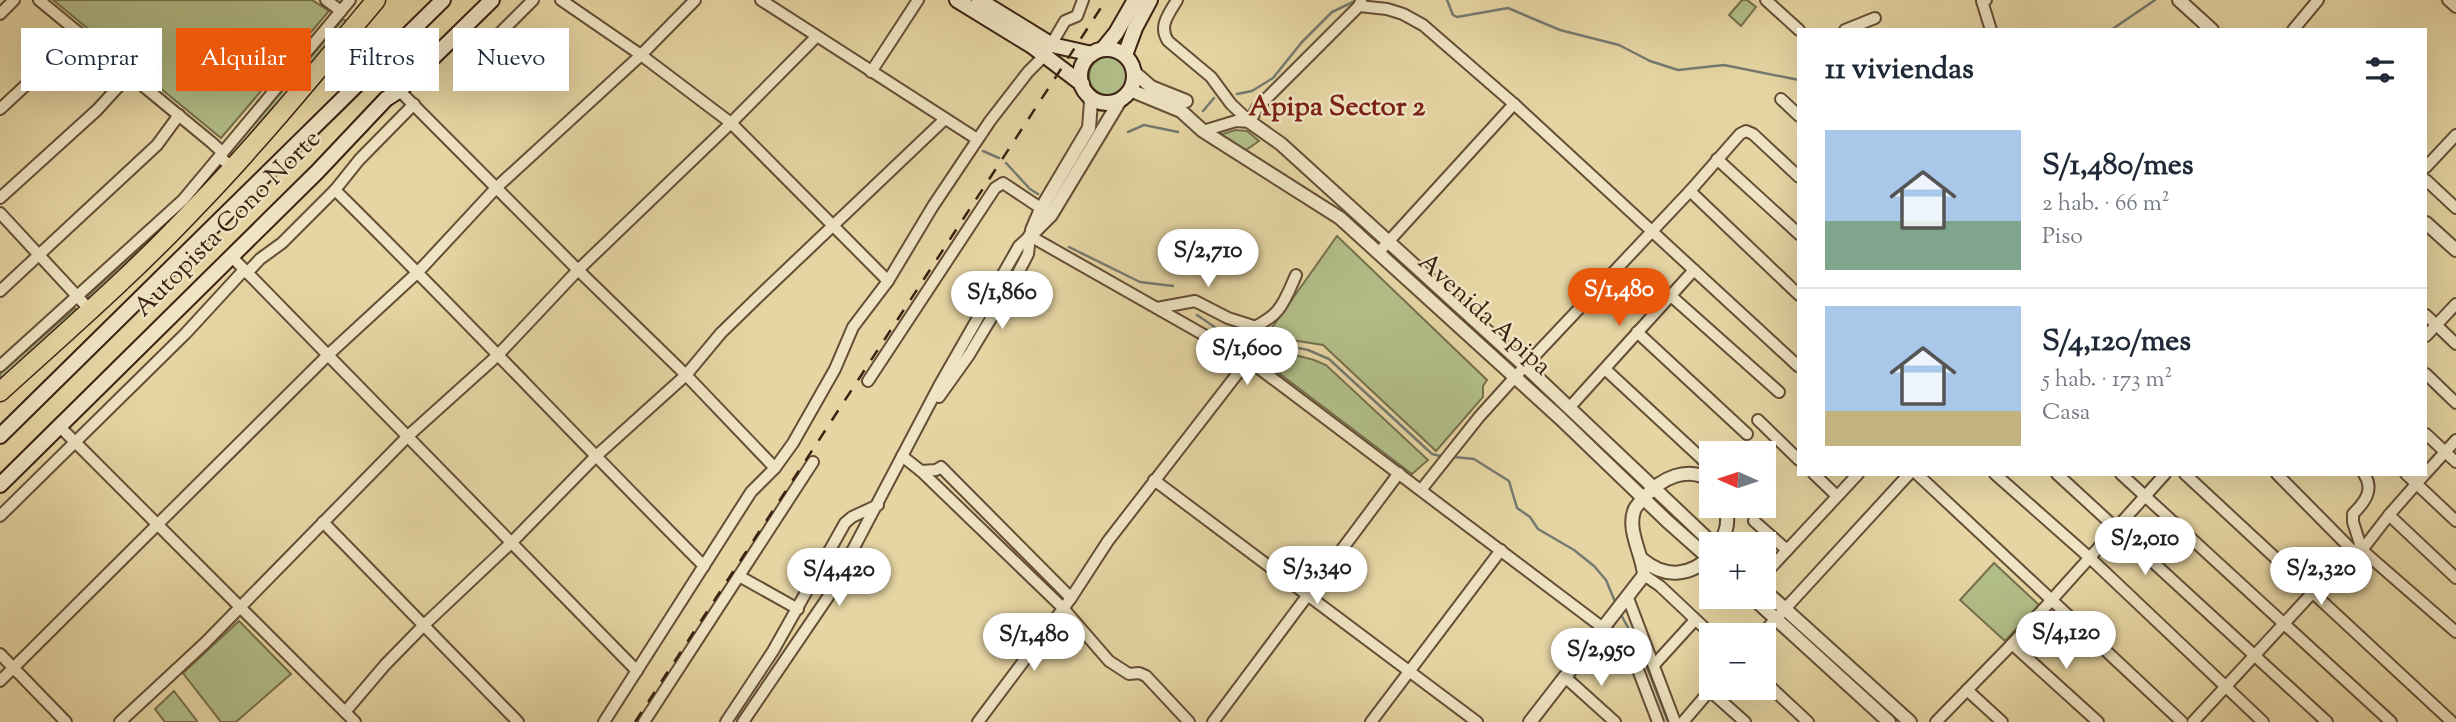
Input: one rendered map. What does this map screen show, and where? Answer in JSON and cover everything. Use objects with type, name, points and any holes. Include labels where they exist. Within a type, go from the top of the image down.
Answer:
[{"type":"highway","points":[[352,28],[370,7]]},
{"type":"highway","points":[[0,392],[190,214],[325,59]]},
{"type":"main road","name":"Autopista Cono Norte","points":[[415,28],[443,0]]},
{"type":"main road","name":"Autopista Cono Norte","points":[[439,52],[492,0]]},
{"type":"main road","points":[[957,0],[1049,50],[1114,50],[1125,55],[1134,72],[1125,94],[1104,102],[1085,89],[1049,50],[979,0]]},
{"type":"main road","points":[[1085,89],[1082,67],[1116,33],[1135,0]]},
{"type":"main road","points":[[1125,55],[1150,0]]},
{"type":"main road","name":"Autopista Cono Norte","points":[[1,432],[350,91]]},
{"type":"main road","name":"Autopista Cono Norte","points":[[0,485],[386,99],[398,91]]},
{"type":"street","points":[[0,14],[14,0]]},
{"type":"street","points":[[39,0],[73,28]]},
{"type":"street","points":[[326,0],[370,7]]},
{"type":"street","points":[[505,28],[533,0]]},
{"type":"street","points":[[561,0],[732,123],[888,281]]},
{"type":"street","points":[[0,681],[329,355],[418,272],[497,187],[641,55],[695,0]]},
{"type":"street","points":[[761,0],[977,139]]},
{"type":"street","points":[[871,72],[918,0]]},
{"type":"street","points":[[604,722],[751,492],[775,468],[811,414],[853,327],[888,281],[977,139],[1028,72],[1049,50],[1065,21],[1077,16],[1083,0]]},
{"type":"street","name":"Avenida Apipa","points":[[1177,0],[1163,24],[1164,35],[1168,41],[1211,77],[1231,104],[1250,122],[1281,144],[1388,240],[1700,532]]},
{"type":"street","points":[[1766,0],[1797,28]]},
{"type":"street","points":[[1986,0],[1982,1],[1990,28]]},
{"type":"street","points":[[2179,0],[2209,28]]},
{"type":"street","points":[[2295,28],[2318,0]]},
{"type":"street","points":[[2448,0],[2456,7]]},
{"type":"street","points":[[1203,131],[1236,121],[1250,122],[1257,108],[1360,3],[1403,14],[1423,25],[1514,104],[1797,365]]},
{"type":"street","points":[[0,366],[183,200],[221,151],[347,4]]},
{"type":"street","points":[[1850,28],[1875,18]]},
{"type":"street","points":[[120,722],[241,607],[408,436],[498,355],[578,270],[732,123],[816,37]]},
{"type":"street","name":"Avenida Apipa","points":[[1134,72],[1151,87],[1183,106],[1203,131],[1340,218],[1699,548]]},
{"type":"street","points":[[1046,212],[1089,128],[1091,102],[1085,89]]},
{"type":"street","points":[[0,109],[21,90]]},
{"type":"street","points":[[0,198],[114,91]]},
{"type":"street","points":[[149,91],[221,151],[222,159],[232,167]]},
{"type":"street","points":[[401,91],[686,375],[775,468]]},
{"type":"street","points":[[743,722],[817,615],[932,404],[939,386],[1019,246],[1030,236],[1125,94]]},
{"type":"street","name":"Avenida Apipa","points":[[1125,94],[1183,106]]},
{"type":"street","points":[[1781,99],[1797,114]]},
{"type":"street","points":[[0,516],[246,271],[282,243],[414,104]]},
{"type":"street","points":[[1379,252],[1514,104]]},
{"type":"street","points":[[0,291],[157,145],[179,115]]},
{"type":"street","points":[[345,712],[424,625],[512,542],[595,457],[686,375],[730,324],[944,119]]},
{"type":"street","points":[[1421,490],[1515,377],[1740,134],[1746,131],[1753,134],[1797,175]]},
{"type":"street","points":[[2427,166],[2456,135]]},
{"type":"street","points":[[343,144],[359,160]]},
{"type":"street","points":[[1717,159],[1797,232]]},
{"type":"street","points":[[2427,181],[2456,208]]},
{"type":"street","points":[[868,381],[995,188],[1003,183],[1046,212]]},
{"type":"street","points":[[335,190],[704,566]]},
{"type":"street","points":[[1690,191],[1797,293]]},
{"type":"street","points":[[0,213],[90,310]]},
{"type":"street","points":[[2427,224],[2456,250]]},
{"type":"street","points":[[1030,236],[1248,359],[1615,637],[1627,641],[1658,722]]},
{"type":"street","points":[[231,256],[636,671]]},
{"type":"street","points":[[1569,408],[1694,270]]},
{"type":"street","points":[[977,721],[1063,608],[1108,541],[1248,359],[1245,340],[1253,326],[1279,309],[1296,275]]},
{"type":"street","points":[[1670,295],[1779,392]]},
{"type":"street","points":[[1157,308],[1195,301],[1228,318],[1253,326]]},
{"type":"street","points":[[2427,335],[2456,304]]},
{"type":"street","points":[[2427,316],[2456,344]]},
{"type":"street","points":[[1637,332],[1747,433]]},
{"type":"street","points":[[1605,369],[1699,456]]},
{"type":"street","points":[[2427,375],[2456,403]]},
{"type":"street","points":[[1758,420],[1797,458]]},
{"type":"street","points":[[59,426],[355,722]]},
{"type":"street","points":[[2427,434],[2456,462]]},
{"type":"street","points":[[2427,472],[2456,440]]},
{"type":"street","points":[[902,456],[921,471],[1063,608],[1109,661],[1129,674],[1139,673],[1146,676],[1189,722]]},
{"type":"street","points":[[644,722],[813,462]]},
{"type":"street","points":[[921,471],[941,467],[1070,598]]},
{"type":"street","points":[[1213,722],[1399,473]]},
{"type":"street","points":[[1530,722],[1644,575],[1643,560],[1633,528],[1634,511],[1653,488],[1668,477],[1699,475]]},
{"type":"street","points":[[1816,476],[1837,496]]},
{"type":"street","points":[[1776,562],[1855,476]]},
{"type":"street","points":[[1771,623],[1907,476]]},
{"type":"street","points":[[1919,476],[2182,722]]},
{"type":"street","points":[[1997,476],[2090,558],[2263,722]]},
{"type":"street","points":[[2059,476],[2327,722]]},
{"type":"street","points":[[2123,476],[2391,722]]},
{"type":"street","points":[[1936,722],[2012,644],[2163,476]]},
{"type":"street","points":[[2187,476],[2452,722]]},
{"type":"street","points":[[2279,476],[2357,550],[2456,632]]},
{"type":"street","points":[[2287,485],[2294,476]]},
{"type":"street","points":[[2357,550],[2353,514],[2364,505],[2367,496],[2366,476]]},
{"type":"street","points":[[2408,476],[2456,522]]},
{"type":"street","points":[[2193,722],[2313,593],[2357,550],[2423,476]]},
{"type":"street","points":[[1154,481],[1477,722]]},
{"type":"street","points":[[726,722],[773,651],[845,523],[878,505]]},
{"type":"street","points":[[2389,515],[2456,578]]},
{"type":"street","points":[[1754,521],[1787,550]]},
{"type":"street","points":[[323,522],[518,722]]},
{"type":"street","points":[[1371,722],[1500,550]]},
{"type":"street","points":[[1643,560],[1662,572],[1672,574],[1688,572],[1699,565]]},
{"type":"street","points":[[1644,575],[1699,624]]},
{"type":"street","points":[[739,576],[798,609]]},
{"type":"street","points":[[1628,598],[1654,665],[1682,722],[1701,700]]},
{"type":"street","points":[[1776,607],[1889,722]]},
{"type":"street","points":[[1773,609],[1910,722]]},
{"type":"street","points":[[1654,665],[1695,620]]},
{"type":"street","points":[[2012,644],[2098,722]]},
{"type":"street","points":[[0,654],[66,722]]},
{"type":"street","points":[[1565,677],[1609,720]]},
{"type":"street","points":[[1967,690],[2002,722]]},
{"type":"street","points":[[1776,692],[1808,722]]},
{"type":"street","points":[[1722,700],[1745,722]]},
{"type":"green space","points":[[53,0],[312,0],[329,11],[311,32],[311,28],[176,28],[176,91],[261,91],[221,138],[162,90],[162,28],[87,28]]},
{"type":"green space","points":[[1742,0],[1747,0],[1756,7],[1741,26],[1729,15]]},
{"type":"green space","points":[[343,19],[348,22],[343,28],[335,28]]},
{"type":"green space","points":[[325,40],[325,49],[311,65],[311,56]]},
{"type":"green space","points":[[1108,57],[1121,63],[1127,76],[1121,89],[1108,95],[1095,89],[1089,76],[1095,63]]},
{"type":"green space","points":[[281,91],[289,91],[234,156],[229,152]]},
{"type":"green space","points":[[1235,130],[1247,131],[1259,141],[1246,150],[1214,137]]},
{"type":"green space","points":[[214,171],[220,173],[91,301],[88,296],[188,203]]},
{"type":"green space","points":[[1337,236],[1487,380],[1483,386],[1483,397],[1436,451],[1323,345],[1266,336]]},
{"type":"green space","points":[[75,308],[78,311],[0,383],[0,374]]},
{"type":"green space","points":[[1258,345],[1326,365],[1428,460],[1412,474],[1252,353]]},
{"type":"green space","points":[[1994,563],[2039,605],[2005,641],[1960,600]]},
{"type":"green space","points":[[239,621],[291,674],[236,722],[221,722],[183,673]]},
{"type":"green space","points":[[174,691],[196,722],[165,722],[155,709]]},
{"type":"waterway","points":[[1237,94],[1252,91],[1273,78],[1302,42],[1332,12],[1357,0]]},
{"type":"waterway","points":[[1447,0],[1453,15],[1457,17],[1508,8],[1560,30],[1619,45],[1650,61],[1678,70],[1724,65],[1797,80]]},
{"type":"waterway","points":[[2114,28],[2155,0]]},
{"type":"waterway","points":[[1203,111],[1214,98]]},
{"type":"waterway","points":[[1128,132],[1144,125],[1178,132]]},
{"type":"waterway","points":[[983,151],[999,158]]},
{"type":"waterway","points":[[1006,163],[1038,194]]},
{"type":"waterway","points":[[1069,247],[1140,282],[1173,286]]},
{"type":"waterway","points":[[1197,315],[1219,330],[1235,333]]},
{"type":"waterway","points":[[1260,340],[1308,350],[1329,359],[1432,454],[1444,457]]},
{"type":"waterway","points":[[1454,457],[1474,459],[1509,481],[1517,508],[1530,517],[1538,529],[1574,550],[1594,566],[1606,580],[1616,604]]},
{"type":"waterway","points":[[1620,613],[1640,649],[1668,722]]},
{"type":"railway","points":[[635,722],[1106,0]]},
{"type":"district","name":"Apipa Sector 2","points":[[1337,108]]}]
